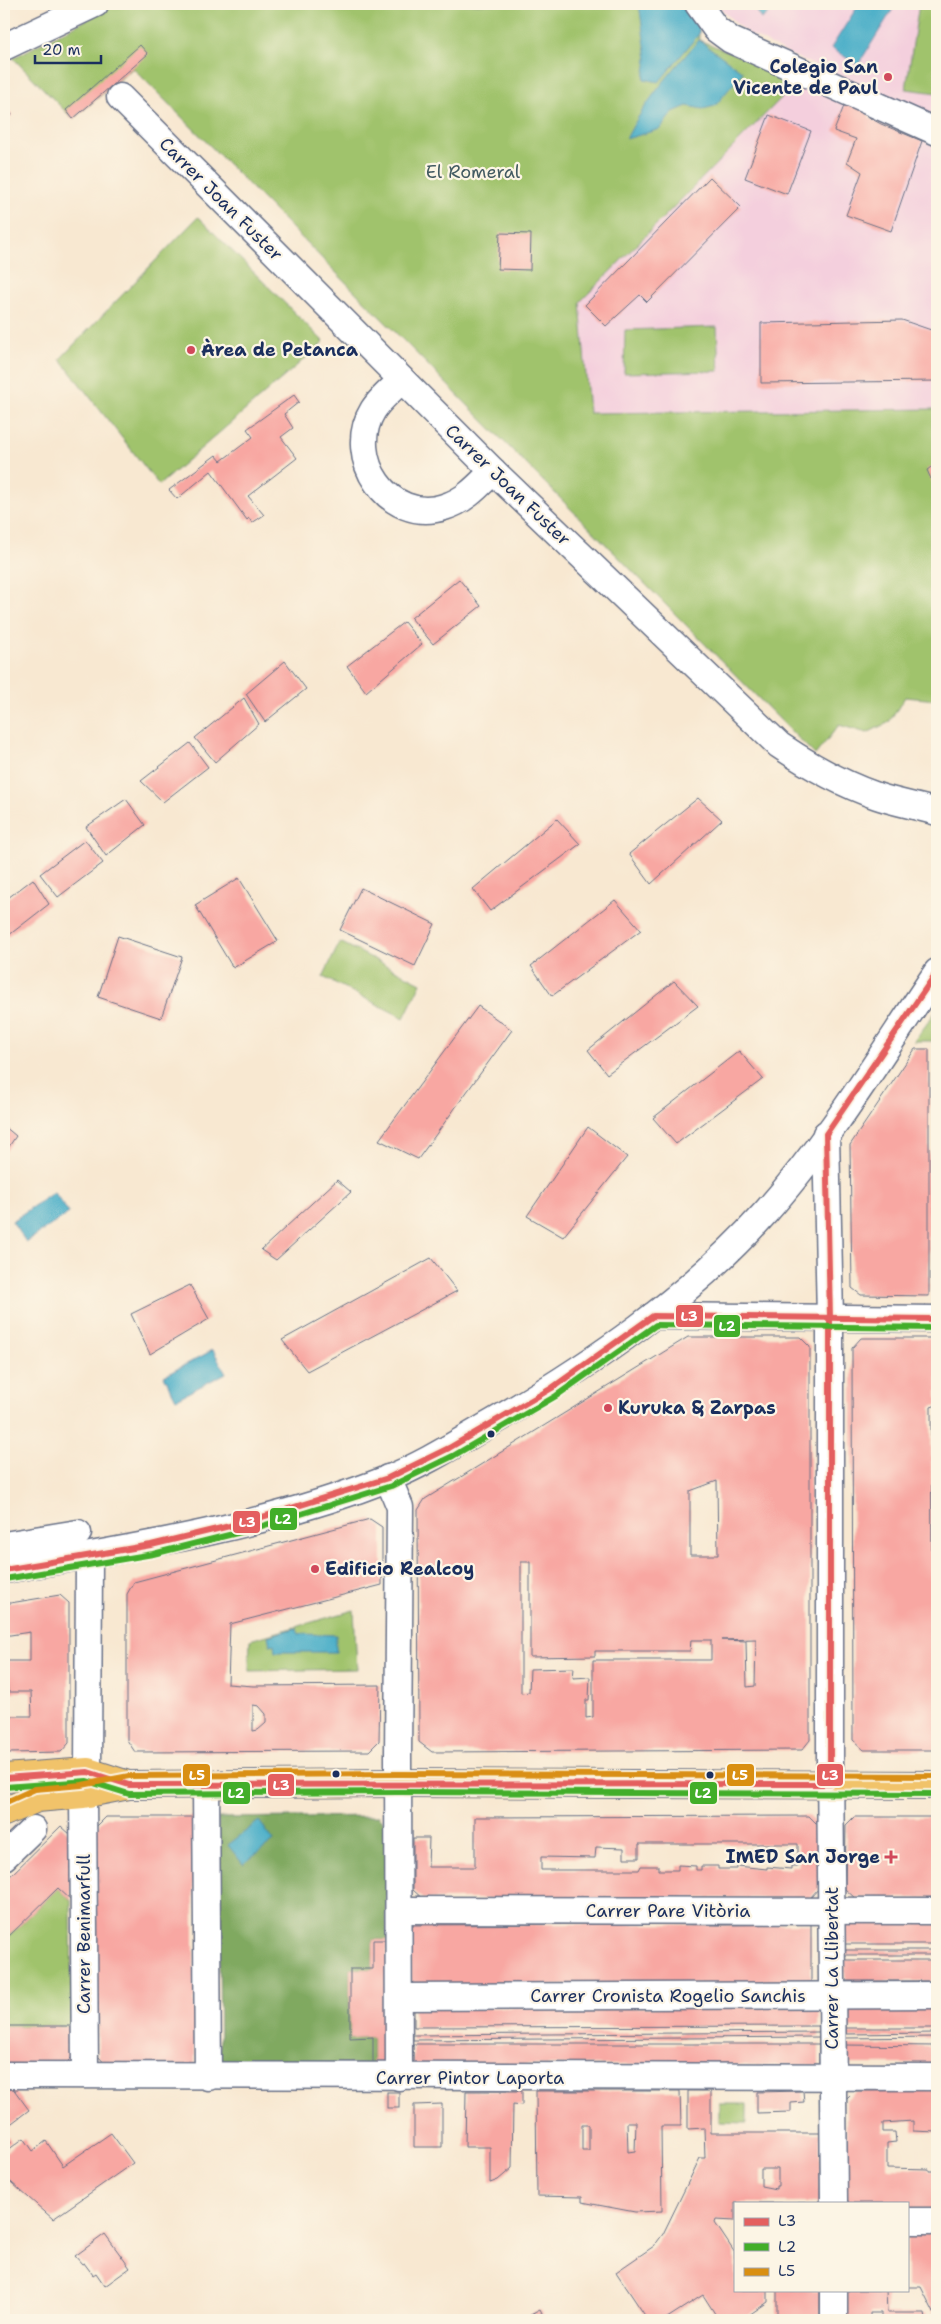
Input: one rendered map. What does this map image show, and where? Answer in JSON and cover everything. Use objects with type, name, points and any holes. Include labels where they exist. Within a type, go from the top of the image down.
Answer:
[{"type":"main road","points":[[4,1778],[129,1785],[398,1783],[937,1786]]},
{"type":"main road","points":[[4,1812],[37,1798],[86,1783]]},
{"type":"street","points":[[4,48],[95,4]]},
{"type":"street","points":[[698,4],[716,29],[730,40],[937,132]]},
{"type":"street","name":"Carrer Joan Fuster","points":[[120,97],[493,471],[778,745],[854,788],[895,802],[937,812]]},
{"type":"street","points":[[402,380],[373,410],[364,430],[363,452],[369,473],[382,491],[400,503],[421,509],[442,508],[463,500],[493,471]]},
{"type":"street","points":[[4,1545],[151,1545],[246,1522],[388,1478],[449,1448],[552,1388],[654,1316],[726,1253],[764,1214],[826,1134],[937,972]]},
{"type":"street","name":"Carrer La Llibertat","points":[[826,1134],[830,1318],[830,1784],[834,2202]]},
{"type":"street","points":[[654,1316],[937,1319]]},
{"type":"street","points":[[388,1478],[400,1507],[398,1783],[399,2077]]},
{"type":"street","points":[[4,1570],[84,1545]]},
{"type":"street","name":"Carrer Benimarfull","points":[[84,1545],[86,1783],[85,2074]]},
{"type":"street","points":[[206,1785],[208,2077]]},
{"type":"street","points":[[4,1857],[32,1829]]},
{"type":"street","name":"Carrer Pare Vitòria","points":[[399,1910],[937,1910]]},
{"type":"street","name":"Carrer Cronista Rogelio Sanchis","points":[[400,1997],[937,1994]]},
{"type":"street","name":"Carrer Pintor Laporta","points":[[4,2075],[85,2074],[208,2077],[937,2077]]},
{"type":"street","points":[[908,2221],[937,2221]]},
{"type":"street","points":[[834,2292],[834,2320]]},
{"type":"shaded area","name":"Colegio San Vicente de Paul","points":[[723,4],[937,4],[937,120],[789,54],[744,31],[719,7]]},
{"type":"shaded area","points":[[799,80],[881,124],[937,146],[937,409],[589,414],[580,302]]},
{"type":"green space","name":"El Romeral","points":[[117,4],[687,4],[699,18],[699,40],[799,80],[580,302],[589,413],[937,409],[937,700],[905,697],[889,722],[867,733],[839,725],[815,755],[133,68],[73,119],[13,58]]},
{"type":"green space","points":[[919,4],[937,4],[937,93],[906,89]]},
{"type":"green space","name":"Àrea de Petanca","points":[[198,217],[324,342],[159,485],[60,359]]},
{"type":"green space","points":[[717,327],[719,371],[624,373],[625,330]]},
{"type":"green space","points":[[340,942],[421,983],[404,1018],[323,977]]},
{"type":"green space","points":[[937,1010],[937,1041],[914,1041]]},
{"type":"green space","points":[[354,1610],[357,1669],[249,1671],[250,1640]]},
{"type":"green space","points":[[378,1816],[386,1825],[387,1940],[373,1940],[373,1969],[350,1969],[350,2038],[373,2037],[373,2065],[220,2065],[218,1818]]},
{"type":"green space","points":[[58,1888],[71,1900],[72,2026],[4,2026],[4,1941]]},
{"type":"green space","points":[[719,2104],[747,2104],[747,2123],[719,2122]]},
{"type":"water","points":[[639,4],[687,4],[699,18],[699,34],[659,82],[644,79],[647,59]]},
{"type":"water","points":[[780,4],[761,19],[752,5]]},
{"type":"water","points":[[859,4],[896,4],[858,65],[831,48]]},
{"type":"water","points":[[699,40],[743,72],[715,106],[703,109],[687,106],[673,112],[660,129],[626,139],[650,99]]},
{"type":"water","points":[[54,1192],[69,1213],[26,1242],[12,1221]]},
{"type":"water","points":[[213,1350],[226,1373],[176,1399],[164,1376]]},
{"type":"water","points":[[296,1628],[299,1634],[336,1635],[336,1652],[275,1652],[274,1644],[270,1645],[268,1636]]},
{"type":"water","points":[[259,1821],[274,1841],[243,1864],[228,1845]]},
{"type":"building","points":[[140,45],[148,54],[73,119],[66,110]]},
{"type":"building","points":[[846,101],[868,112],[870,118],[881,124],[922,141],[891,231],[846,215],[862,172],[847,162],[856,139],[834,131]]},
{"type":"building","points":[[4,104],[12,115],[4,122]]},
{"type":"building","points":[[769,115],[811,131],[787,194],[745,178]]},
{"type":"building","points":[[710,177],[741,207],[647,302],[640,295],[606,326],[585,305]]},
{"type":"building","points":[[500,233],[531,234],[530,270],[498,269]]},
{"type":"building","points":[[902,320],[937,332],[937,381],[761,383],[761,323]]},
{"type":"building","points":[[294,395],[299,402],[284,414],[293,428],[281,437],[297,458],[248,496],[264,515],[252,523],[249,518],[247,520],[211,471],[177,499],[169,490],[216,455],[221,461],[253,437],[247,429]]},
{"type":"building","points":[[937,463],[937,493],[927,470]]},
{"type":"building","points":[[459,579],[481,606],[433,644],[411,618]]},
{"type":"building","points":[[404,622],[422,644],[366,692],[347,666]]},
{"type":"building","points":[[285,661],[306,689],[265,722],[246,694]]},
{"type":"building","points":[[244,698],[259,724],[215,762],[195,738]]},
{"type":"building","points":[[190,743],[208,767],[163,802],[141,781]]},
{"type":"building","points":[[698,798],[722,820],[651,884],[629,854]]},
{"type":"building","points":[[126,799],[145,825],[106,856],[86,827]]},
{"type":"building","points":[[557,819],[580,844],[490,911],[473,889]]},
{"type":"building","points":[[85,840],[103,863],[58,897],[40,874]]},
{"type":"building","points":[[239,878],[278,941],[233,968],[195,905]]},
{"type":"building","points":[[33,879],[49,904],[4,939],[4,901]]},
{"type":"building","points":[[361,888],[435,924],[415,966],[340,930]]},
{"type":"building","points":[[615,900],[641,930],[552,996],[531,966]]},
{"type":"building","points":[[118,936],[182,957],[161,1018],[98,997]]},
{"type":"building","points":[[674,981],[698,1006],[607,1074],[588,1050]]},
{"type":"building","points":[[478,1006],[512,1030],[418,1159],[379,1140]]},
{"type":"building","points":[[915,1049],[929,1049],[929,1296],[861,1295],[852,1288],[850,1145]]},
{"type":"building","points":[[739,1051],[763,1079],[676,1144],[653,1118]]},
{"type":"building","points":[[4,1126],[16,1136],[4,1154]]},
{"type":"building","points":[[588,1127],[627,1157],[563,1237],[527,1216]]},
{"type":"building","points":[[337,1180],[351,1192],[276,1260],[261,1250]]},
{"type":"building","points":[[431,1258],[457,1291],[307,1371],[282,1340]]},
{"type":"building","points":[[190,1285],[209,1319],[150,1354],[131,1314]]},
{"type":"building","points":[[688,1337],[800,1337],[810,1347],[810,1740],[802,1750],[432,1752],[419,1742],[418,1510],[425,1499]],"holes":[[[717,1481],[718,1555],[690,1555],[690,1491]],[[521,1562],[530,1562],[530,1657],[595,1656],[595,1651],[690,1651],[691,1640],[711,1640],[711,1660],[593,1660],[593,1717],[586,1718],[586,1700],[589,1700],[590,1677],[573,1678],[574,1668],[530,1669],[529,1692],[521,1693]],[[756,1639],[755,1686],[747,1687],[746,1641],[722,1640]]]},
{"type":"building","points":[[861,1338],[937,1338],[937,1405],[931,1407],[932,1568],[937,1568],[937,1750],[864,1750],[853,1740],[852,1348]]},
{"type":"building","points":[[370,1519],[382,1527],[382,1585],[230,1624],[228,1684],[253,1686],[380,1685],[379,1741],[369,1751],[135,1752],[127,1740],[127,1594],[134,1582]],"holes":[[[253,1705],[259,1706],[266,1714],[266,1723],[258,1730],[253,1731]]]},
{"type":"building","points":[[60,1595],[69,1603],[69,1743],[61,1752],[9,1753],[4,1751],[4,1699],[8,1700],[8,1716],[32,1716],[31,1692],[8,1692],[6,1661],[30,1661],[30,1632],[4,1636],[4,1604]]},
{"type":"building","points":[[809,1816],[818,1825],[819,1888],[810,1898],[423,1899],[413,1890],[413,1838],[429,1838],[428,1867],[475,1867],[475,1817]],"holes":[[[639,1844],[798,1844],[798,1866],[791,1866],[791,1869],[737,1866],[737,1869],[718,1869],[718,1866],[701,1866],[701,1870],[696,1870],[696,1866],[678,1865],[678,1870],[659,1870],[659,1866],[641,1866],[639,1870],[541,1870],[541,1857],[595,1858],[596,1847],[624,1848],[624,1858],[639,1858]]]},
{"type":"building","points":[[106,1817],[193,1817],[195,2066],[108,2067],[98,2056],[96,1827]]},
{"type":"building","name":"IMED San Jorge","points":[[854,1817],[937,1817],[937,1898],[855,1898],[845,1889],[846,1825]]},
{"type":"building","points":[[61,1826],[71,1835],[71,1900],[58,1888],[4,1941],[4,1882]]},
{"type":"building","points":[[811,1924],[811,1983],[411,1987],[410,1925]]},
{"type":"building","points":[[845,1924],[937,1924],[937,1944],[845,1944]]},
{"type":"building","points":[[373,1940],[387,1940],[387,2065],[373,2065],[373,2037],[350,2038],[350,1969],[373,1969]]},
{"type":"building","points":[[846,1950],[937,1950],[937,1955],[845,1955]]},
{"type":"building","points":[[845,1960],[937,1960],[937,1981],[845,1981]]},
{"type":"building","points":[[820,2007],[819,2026],[414,2027],[414,2008]]},
{"type":"building","points":[[846,2007],[937,2007],[937,2028],[845,2028]]},
{"type":"building","points":[[4,2026],[72,2026],[72,2057],[63,2066],[4,2068]]},
{"type":"building","points":[[819,2032],[819,2037],[413,2040],[413,2035]]},
{"type":"building","points":[[937,2033],[937,2037],[846,2038],[846,2034]]},
{"type":"building","points":[[413,2044],[819,2044],[819,2065],[413,2065]]},
{"type":"building","points":[[845,2045],[937,2046],[937,2064],[846,2064]]},
{"type":"building","points":[[12,2087],[29,2110],[4,2129],[4,2093]]},
{"type":"building","points":[[937,2090],[937,2132],[913,2131],[913,2121],[883,2123],[883,2132],[895,2132],[896,2142],[887,2143],[887,2168],[929,2169],[929,2171],[937,2171],[937,2209],[908,2209],[908,2202],[849,2202],[846,2199],[846,2100],[855,2091]]},
{"type":"building","points":[[466,2091],[522,2091],[522,2105],[513,2104],[512,2168],[498,2180],[490,2183],[490,2147],[465,2147]]},
{"type":"building","points":[[536,2091],[680,2091],[681,2126],[661,2126],[662,2211],[635,2212],[582,2202],[582,2197],[537,2196]],"holes":[[[627,2122],[636,2122],[635,2151],[628,2152]],[[582,2125],[589,2125],[589,2151],[582,2151]]]},
{"type":"building","points":[[688,2091],[711,2091],[711,2133],[820,2133],[820,2202],[734,2202],[734,2221],[716,2220],[715,2223],[734,2252],[734,2292],[768,2292],[768,2302],[746,2317],[749,2320],[719,2320],[703,2295],[664,2320],[648,2320],[616,2272],[654,2246],[663,2234],[700,2158],[705,2158],[704,2128],[688,2129]],"holes":[[[761,2169],[778,2169],[778,2186],[776,2186],[776,2189],[761,2186]]]},
{"type":"building","points":[[803,2091],[804,2102],[791,2103],[791,2112],[757,2113],[757,2092]]},
{"type":"building","points":[[387,2092],[399,2092],[399,2108],[387,2108]]},
{"type":"building","points":[[442,2104],[442,2147],[414,2147],[414,2105]]},
{"type":"building","points":[[111,2133],[133,2163],[53,2219],[4,2176],[4,2153],[24,2138],[33,2151],[46,2141],[63,2166]]},
{"type":"building","points":[[8,2137],[11,2142],[4,2147],[4,2139]]},
{"type":"building","points":[[105,2234],[130,2268],[105,2286],[96,2273],[93,2275],[84,2263],[82,2264],[75,2256]]},
{"type":"building","points":[[908,2234],[937,2234],[937,2319],[921,2287],[908,2287]]},
{"type":"building","points":[[777,2292],[820,2292],[820,2320],[777,2320]]},
{"type":"building","points":[[846,2292],[886,2292],[887,2313],[925,2313],[926,2320],[881,2320],[881,2313],[870,2313],[870,2320],[846,2320]]},
{"type":"building","points":[[540,2310],[545,2320],[521,2320]]},
{"type":"transit line","name":"L3","points":[[4,1778],[88,1772],[129,1785],[830,1784],[830,1318],[826,1134],[937,972]]},
{"type":"transit line","name":"L3","points":[[4,1570],[151,1545],[246,1522],[388,1478],[449,1448],[552,1388],[653,1316],[937,1319]]},
{"type":"transit line","name":"L2","points":[[5,1579],[153,1554],[249,1530],[391,1486],[453,1456],[556,1396],[656,1325],[937,1328]]},
{"type":"transit line","name":"L5","points":[[4,1803],[35,1789],[82,1785],[129,1776],[398,1774],[937,1776]]},
{"type":"transit line","name":"L2","points":[[5,1787],[87,1781],[129,1794],[398,1792],[937,1794]]},
{"type":"place","name":"Colegio San Vicente de Paul","points":[[888,77]]},
{"type":"place","name":"Àrea de Petanca","points":[[191,350]]},
{"type":"place","name":"Kuruka & Zarpas","points":[[608,1408]]},
{"type":"place","name":"Edificio Realcoy","points":[[315,1569]]},
{"type":"place","name":"IMED San Jorge","points":[[891,1857]]}]
